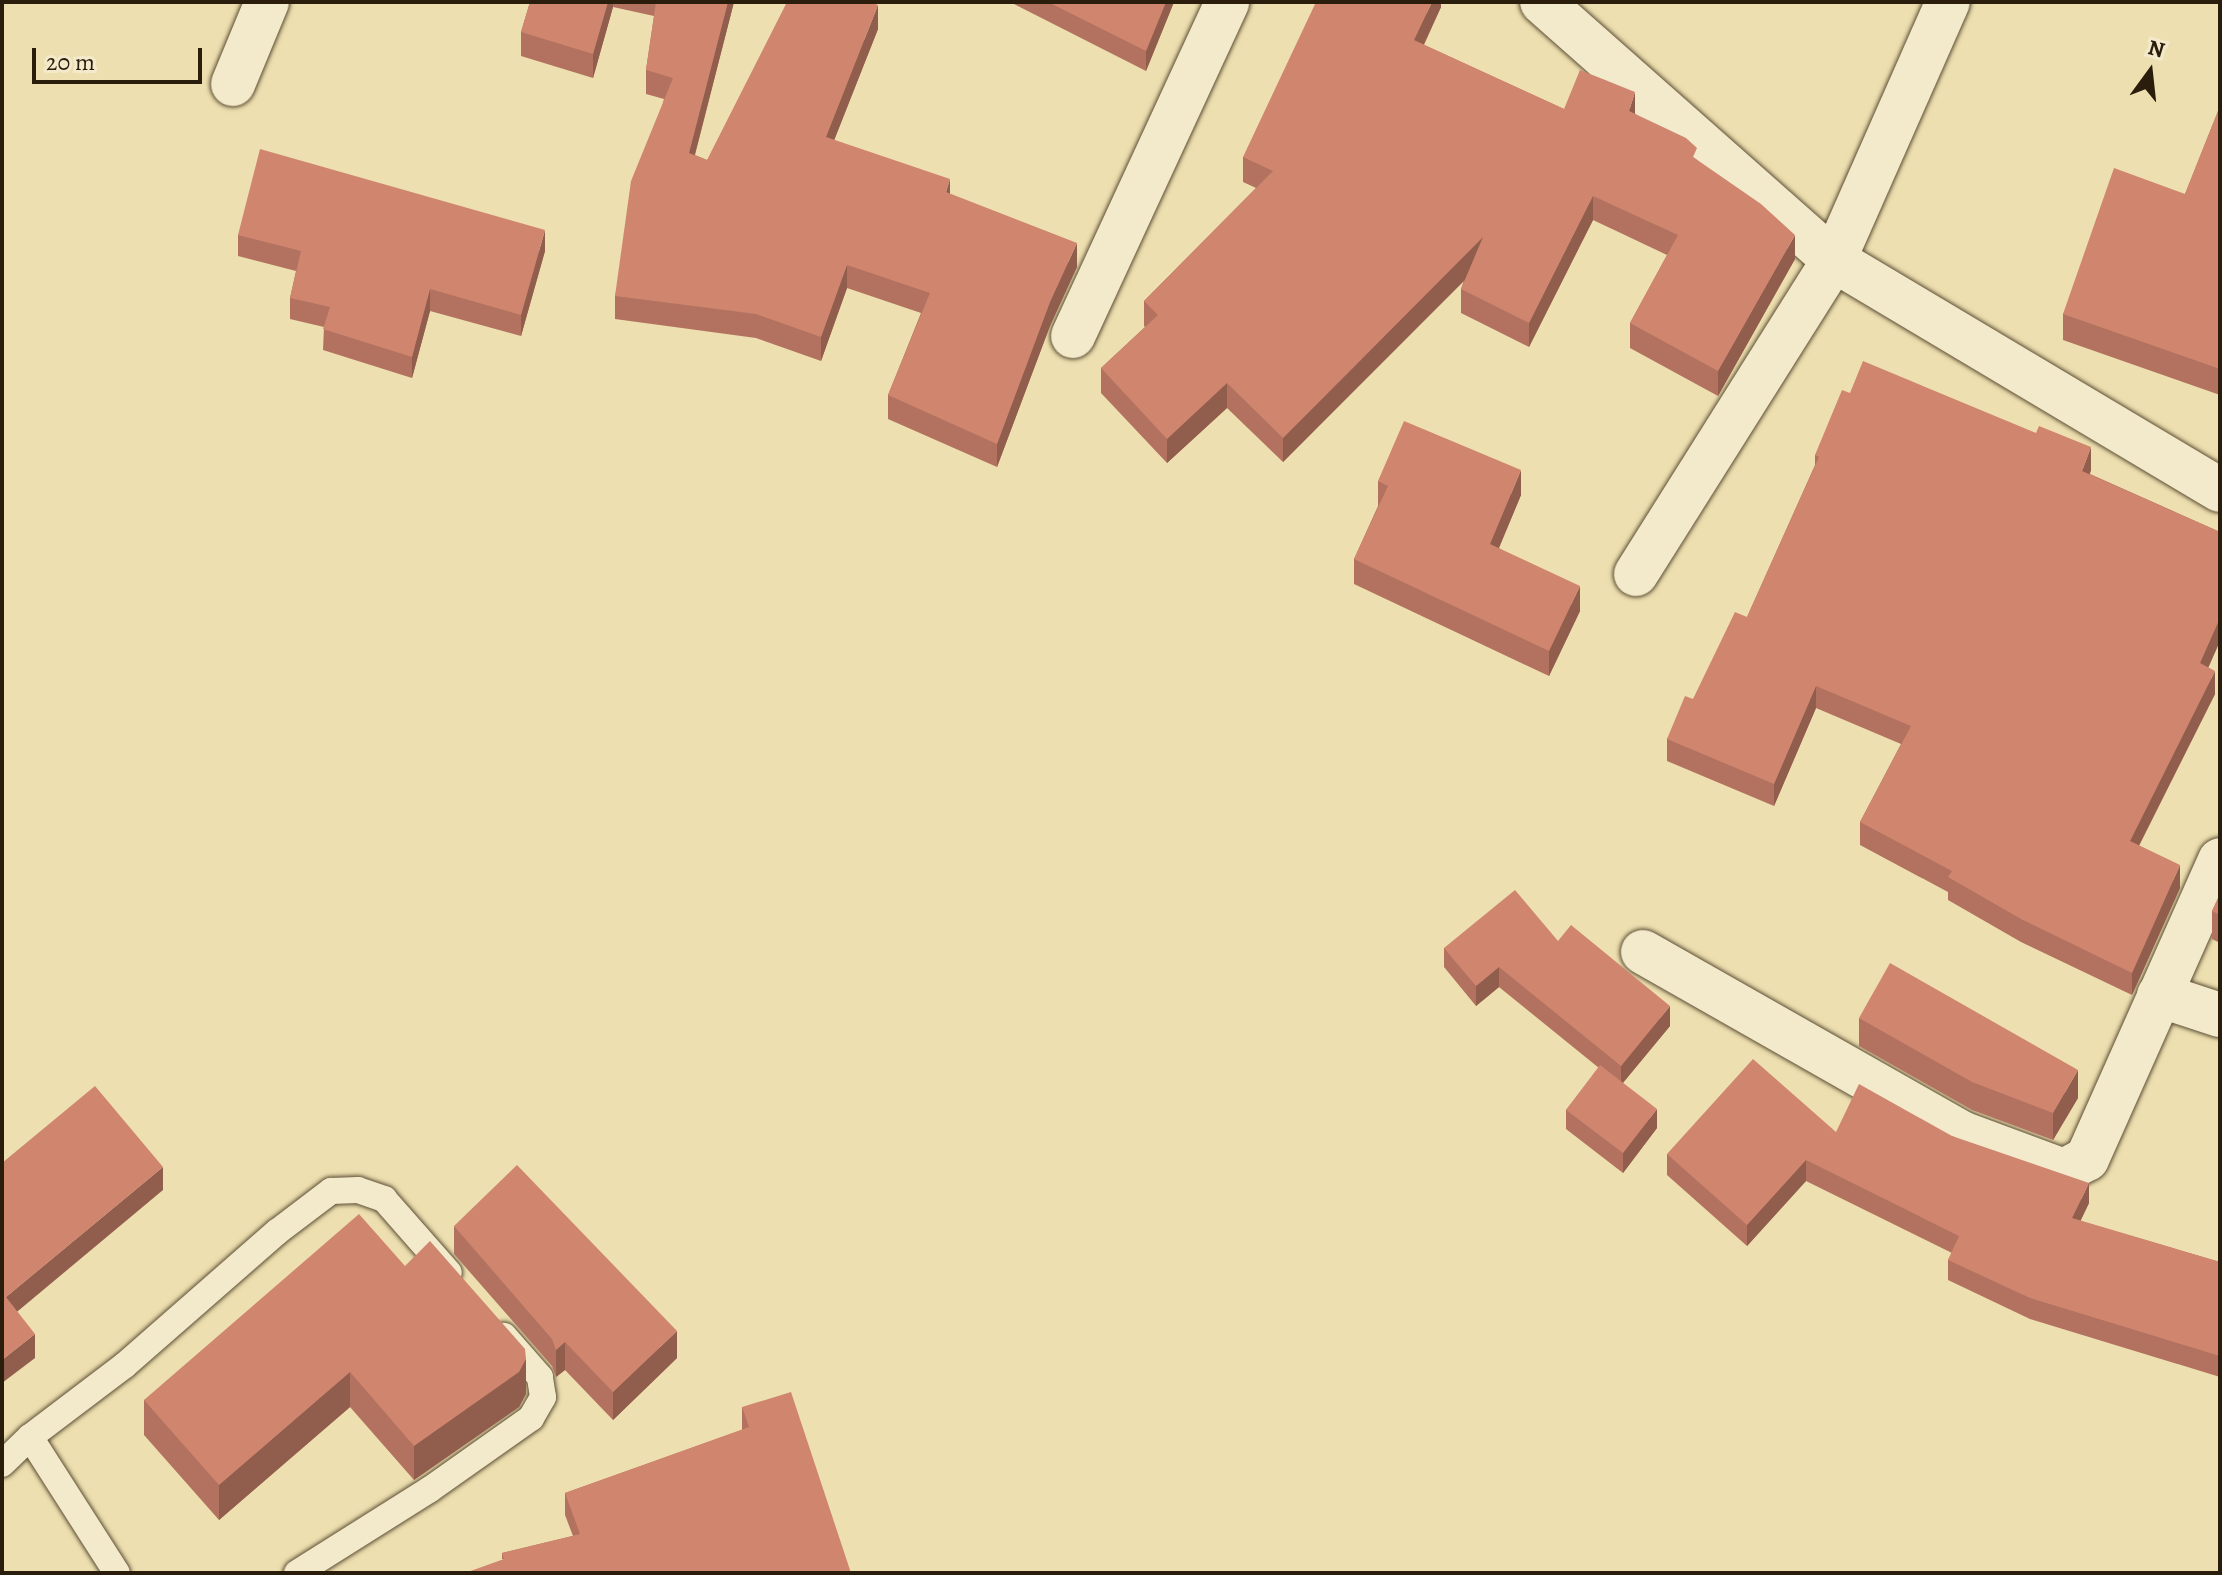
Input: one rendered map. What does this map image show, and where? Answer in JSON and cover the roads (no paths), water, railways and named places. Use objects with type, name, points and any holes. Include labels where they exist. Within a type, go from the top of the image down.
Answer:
[{"type":"street","points":[[233,84],[267,2]]},
{"type":"street","points":[[1073,336],[1227,2]]},
{"type":"street","points":[[1542,2],[1834,260],[2220,490]]},
{"type":"street","points":[[1636,574],[1834,260],[1948,2]]},
{"type":"street","points":[[1643,952],[1961,1133],[2064,1171],[2087,1159],[2220,860]]},
{"type":"street","points":[[2159,995],[2220,1015]]},
{"type":"lane","points":[[2,1464],[30,1437],[125,1365],[277,1232],[331,1191],[358,1190],[384,1199],[467,1294]]},
{"type":"lane","points":[[297,1573],[429,1490],[531,1418],[543,1397],[540,1377],[488,1318]]},
{"type":"lane","points":[[30,1437],[117,1573]]}]
